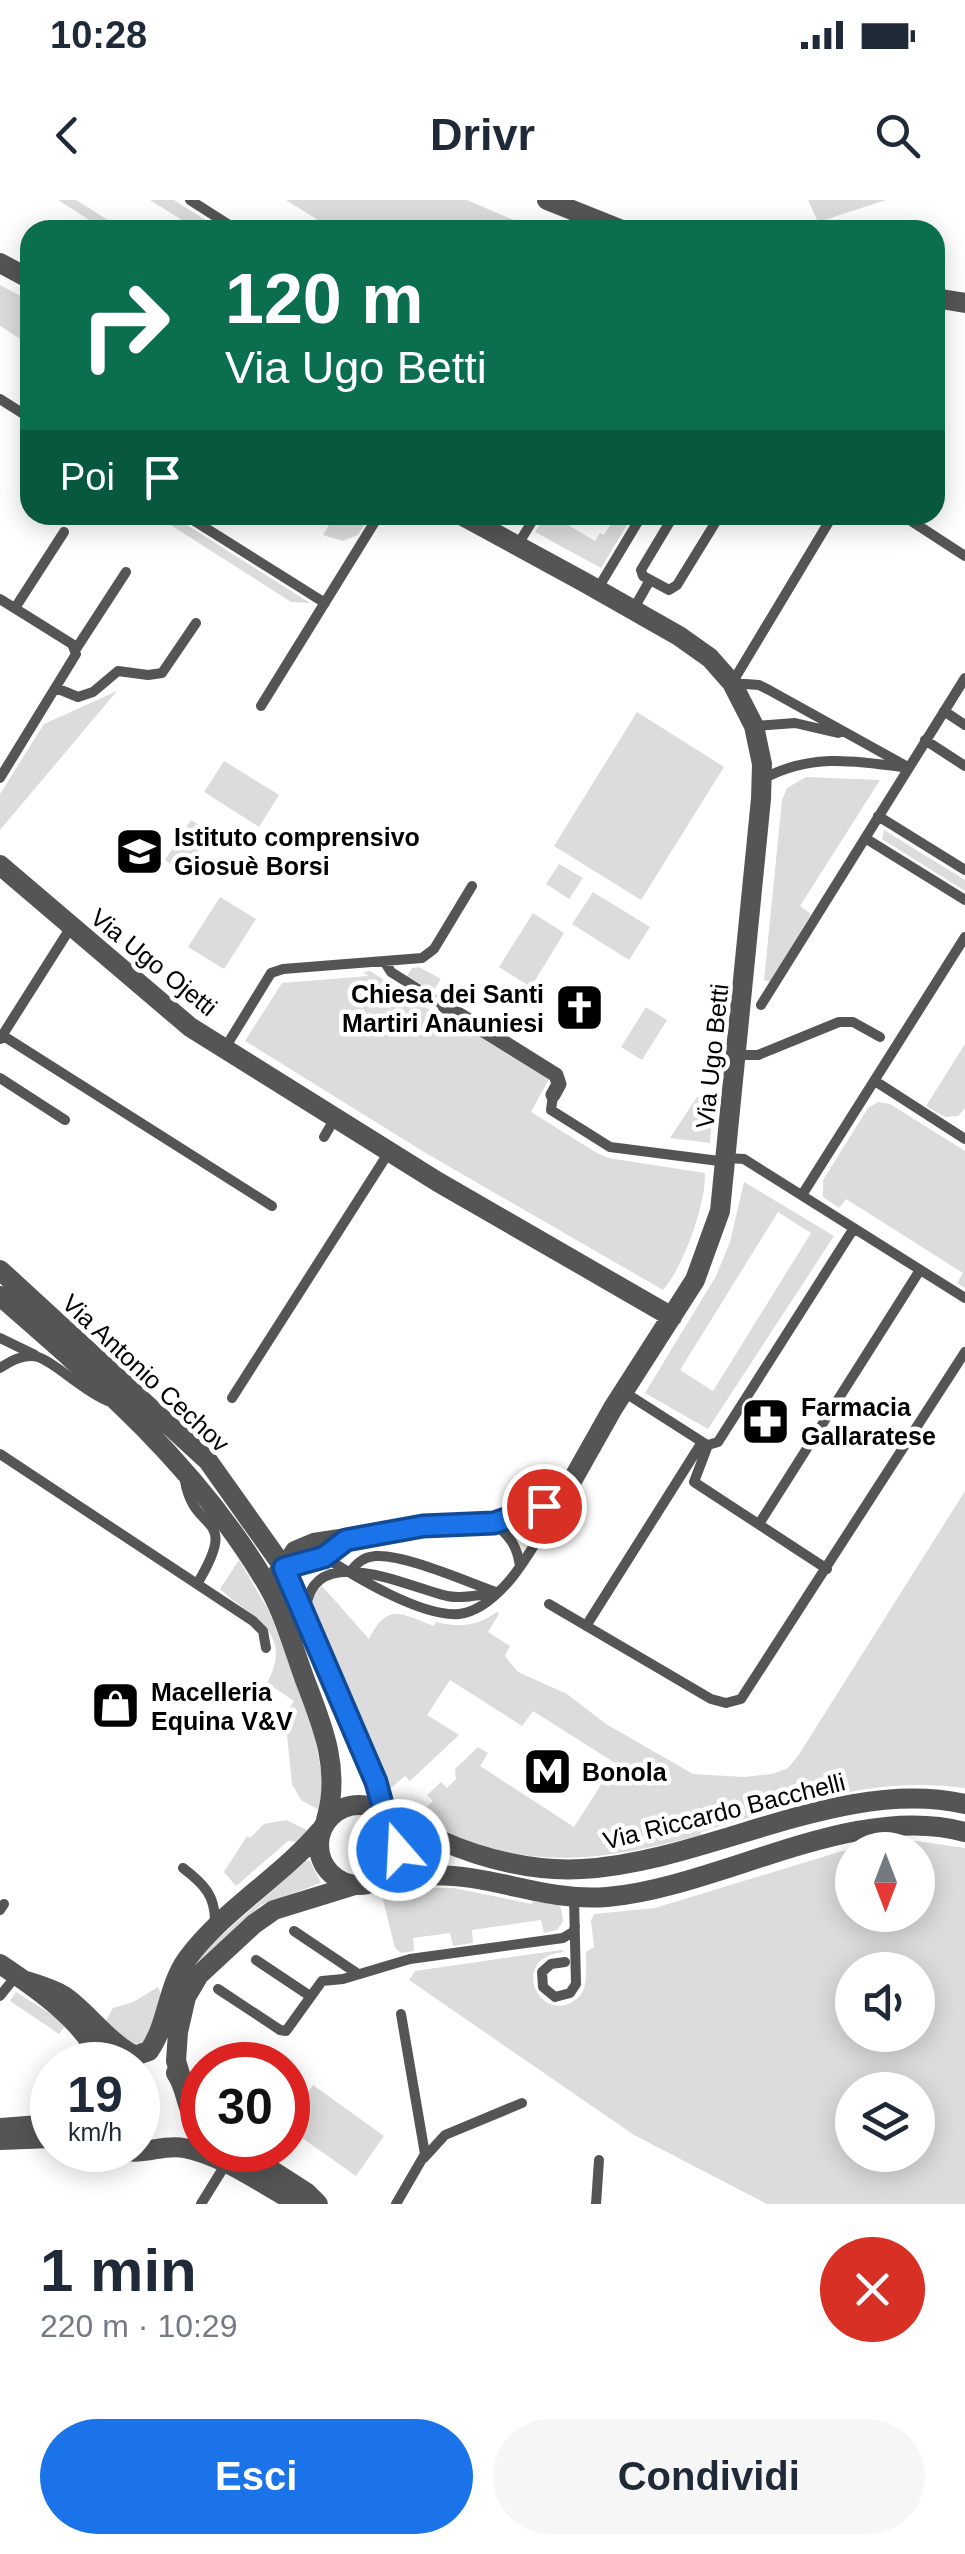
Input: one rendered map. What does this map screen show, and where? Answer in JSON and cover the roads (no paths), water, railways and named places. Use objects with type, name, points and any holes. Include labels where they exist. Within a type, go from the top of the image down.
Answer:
[{"type":"street","points":[[547,200],[597,220]]},
{"type":"street","name":"Via Ugo Betti","points":[[479,525],[696,647],[732,683],[754,726],[762,780],[720,1210],[694,1280],[564,1495]]},
{"type":"street","name":"Via Ugo Ojetti","points":[[0,865],[172,1015],[335,1118],[384,1161],[672,1317]]},
{"type":"street","points":[[446,1006],[556,1075],[559,1084],[553,1096]]},
{"type":"street","name":"Via Antonio Cechov","points":[[0,1270],[208,1461],[284,1568],[376,1782],[385,1815]]},
{"type":"street","name":"Via Antonio Cechov","points":[[0,1296],[124,1407],[186,1470],[265,1581],[324,1732],[333,1775],[323,1826]]},
{"type":"street","points":[[284,1568],[295,1551],[302,1548],[423,1526],[494,1523],[518,1517],[564,1495]]},
{"type":"street","points":[[265,1581],[284,1568],[324,1557],[346,1540]]},
{"type":"street","name":"Via Riccardo Bacchelli","points":[[385,1815],[406,1820],[445,1842],[490,1858],[576,1870],[649,1859],[860,1802],[907,1798],[965,1804]]},
{"type":"street","points":[[153,2042],[180,1970],[215,1928],[305,1849],[323,1826],[346,1807],[369,1806],[385,1815],[395,1828],[399,1850],[389,1872],[379,1880],[274,1910],[199,1975],[186,1997],[178,2032],[176,2061],[180,2074]]},
{"type":"street","points":[[323,1826],[320,1856],[324,1867],[332,1876],[355,1886]]},
{"type":"street","name":"Via Riccardo Bacchelli","points":[[379,1880],[452,1876],[574,1898],[629,1894],[684,1883],[852,1833],[921,1826],[965,1832]]},
{"type":"street","points":[[14,1973],[65,1996],[114,2042]]},
{"type":"street","points":[[14,1973],[84,2032],[90,2042]]},
{"type":"street","points":[[160,2061],[180,2081]]},
{"type":"street","points":[[0,2128],[30,2126]]},
{"type":"street","points":[[160,2147],[180,2129]]},
{"type":"street","points":[[0,2140],[30,2139]]},
{"type":"street","points":[[257,2172],[300,2204]]},
{"type":"street","points":[[263,2172],[318,2204]]},
{"type":"lane","points":[[190,200],[221,220]]},
{"type":"lane","points":[[200,525],[324,603]]},
{"type":"lane","points":[[261,706],[373,525]]},
{"type":"lane","points":[[517,546],[530,525]]},
{"type":"lane","points":[[597,590],[636,525]]},
{"type":"lane","points":[[668,525],[641,574],[665,588],[674,588],[714,525]]},
{"type":"lane","points":[[828,525],[732,683],[770,690],[908,768]]},
{"type":"lane","points":[[917,525],[965,556]]},
{"type":"lane","points":[[15,608],[64,532]]},
{"type":"lane","points":[[0,778],[126,572]]},
{"type":"lane","points":[[633,610],[650,580]]},
{"type":"lane","points":[[0,599],[76,649]]},
{"type":"lane","points":[[56,688],[78,697],[93,692],[118,671],[148,676],[162,673],[196,623]]},
{"type":"lane","points":[[761,1005],[965,678]]},
{"type":"lane","points":[[944,711],[965,724]]},
{"type":"lane","points":[[754,726],[795,723],[853,738]]},
{"type":"lane","points":[[925,740],[965,766]]},
{"type":"lane","points":[[762,780],[812,760],[908,768]]},
{"type":"lane","points":[[878,816],[965,870]]},
{"type":"lane","points":[[865,838],[965,900]]},
{"type":"lane","points":[[224,1049],[276,970],[428,956],[472,886]]},
{"type":"lane","points":[[70,926],[1,1036],[272,1206]]},
{"type":"lane","points":[[802,1195],[965,938]]},
{"type":"lane","points":[[384,962],[388,970],[446,1006]]},
{"type":"lane","points":[[738,1055],[758,1055],[839,1022],[853,1022],[880,1037]]},
{"type":"lane","points":[[0,1078],[65,1120]]},
{"type":"lane","points":[[874,1081],[965,1139]]},
{"type":"lane","points":[[553,1096],[551,1110],[610,1147],[744,1159],[965,1298]]},
{"type":"lane","points":[[324,1137],[335,1118]]},
{"type":"lane","points":[[232,1398],[384,1161]]},
{"type":"lane","points":[[624,1392],[705,1444],[718,1442],[854,1228]]},
{"type":"lane","points":[[758,1524],[920,1270]]},
{"type":"lane","name":"Via Antonio Cechov","points":[[0,1338],[38,1357],[92,1395],[124,1407]]},
{"type":"lane","points":[[549,1604],[710,1699],[734,1702],[748,1694],[965,1352]]},
{"type":"lane","points":[[0,1368],[14,1358],[38,1357]]},
{"type":"lane","points":[[705,1444],[694,1482],[827,1569]]},
{"type":"lane","points":[[586,1626],[705,1444]]},
{"type":"lane","points":[[0,1454],[259,1626],[266,1648]]},
{"type":"lane","points":[[186,1470],[188,1493],[217,1540],[197,1584]]},
{"type":"lane","points":[[324,1557],[361,1582],[445,1613],[462,1614],[498,1592],[520,1567],[564,1495]]},
{"type":"lane","points":[[494,1523],[509,1535],[520,1567]]},
{"type":"lane","points":[[349,1573],[358,1561],[393,1557],[498,1592]]},
{"type":"lane","points":[[308,1624],[306,1602],[314,1586],[331,1575],[367,1570],[451,1597],[498,1592]]},
{"type":"lane","points":[[183,1868],[212,1896],[215,1928]]},
{"type":"lane","points":[[565,1962],[551,1964],[542,1972],[543,1987],[555,1997],[570,1994],[576,1984],[574,1898]]},
{"type":"lane","points":[[218,1989],[282,2031],[322,1981],[410,1959],[562,1938],[571,1934],[575,1926]]},
{"type":"lane","points":[[294,1931],[358,1974]]},
{"type":"lane","points":[[256,1960],[310,1996]]},
{"type":"lane","points":[[0,1996],[14,1973]]},
{"type":"lane","points":[[401,2014],[424,2159]]},
{"type":"lane","points":[[396,2204],[445,2134],[522,2103]]},
{"type":"lane","points":[[596,2204],[599,2160]]},
{"type":"lane","points":[[202,2204],[223,2172]]},
{"type":"place","name":"Istituto comprensivo Giosuè Borsi","points":[[139,851]]},
{"type":"place","name":"Chiesa dei Santi Martiri Anauniesi","points":[[579,1008]]},
{"type":"place","name":"Farmacia Gallaratese","points":[[766,1421]]},
{"type":"place","name":"Macelleria Equina V&V","points":[[116,1706]]},
{"type":"place","name":"Bonola","points":[[547,1772]]}]
